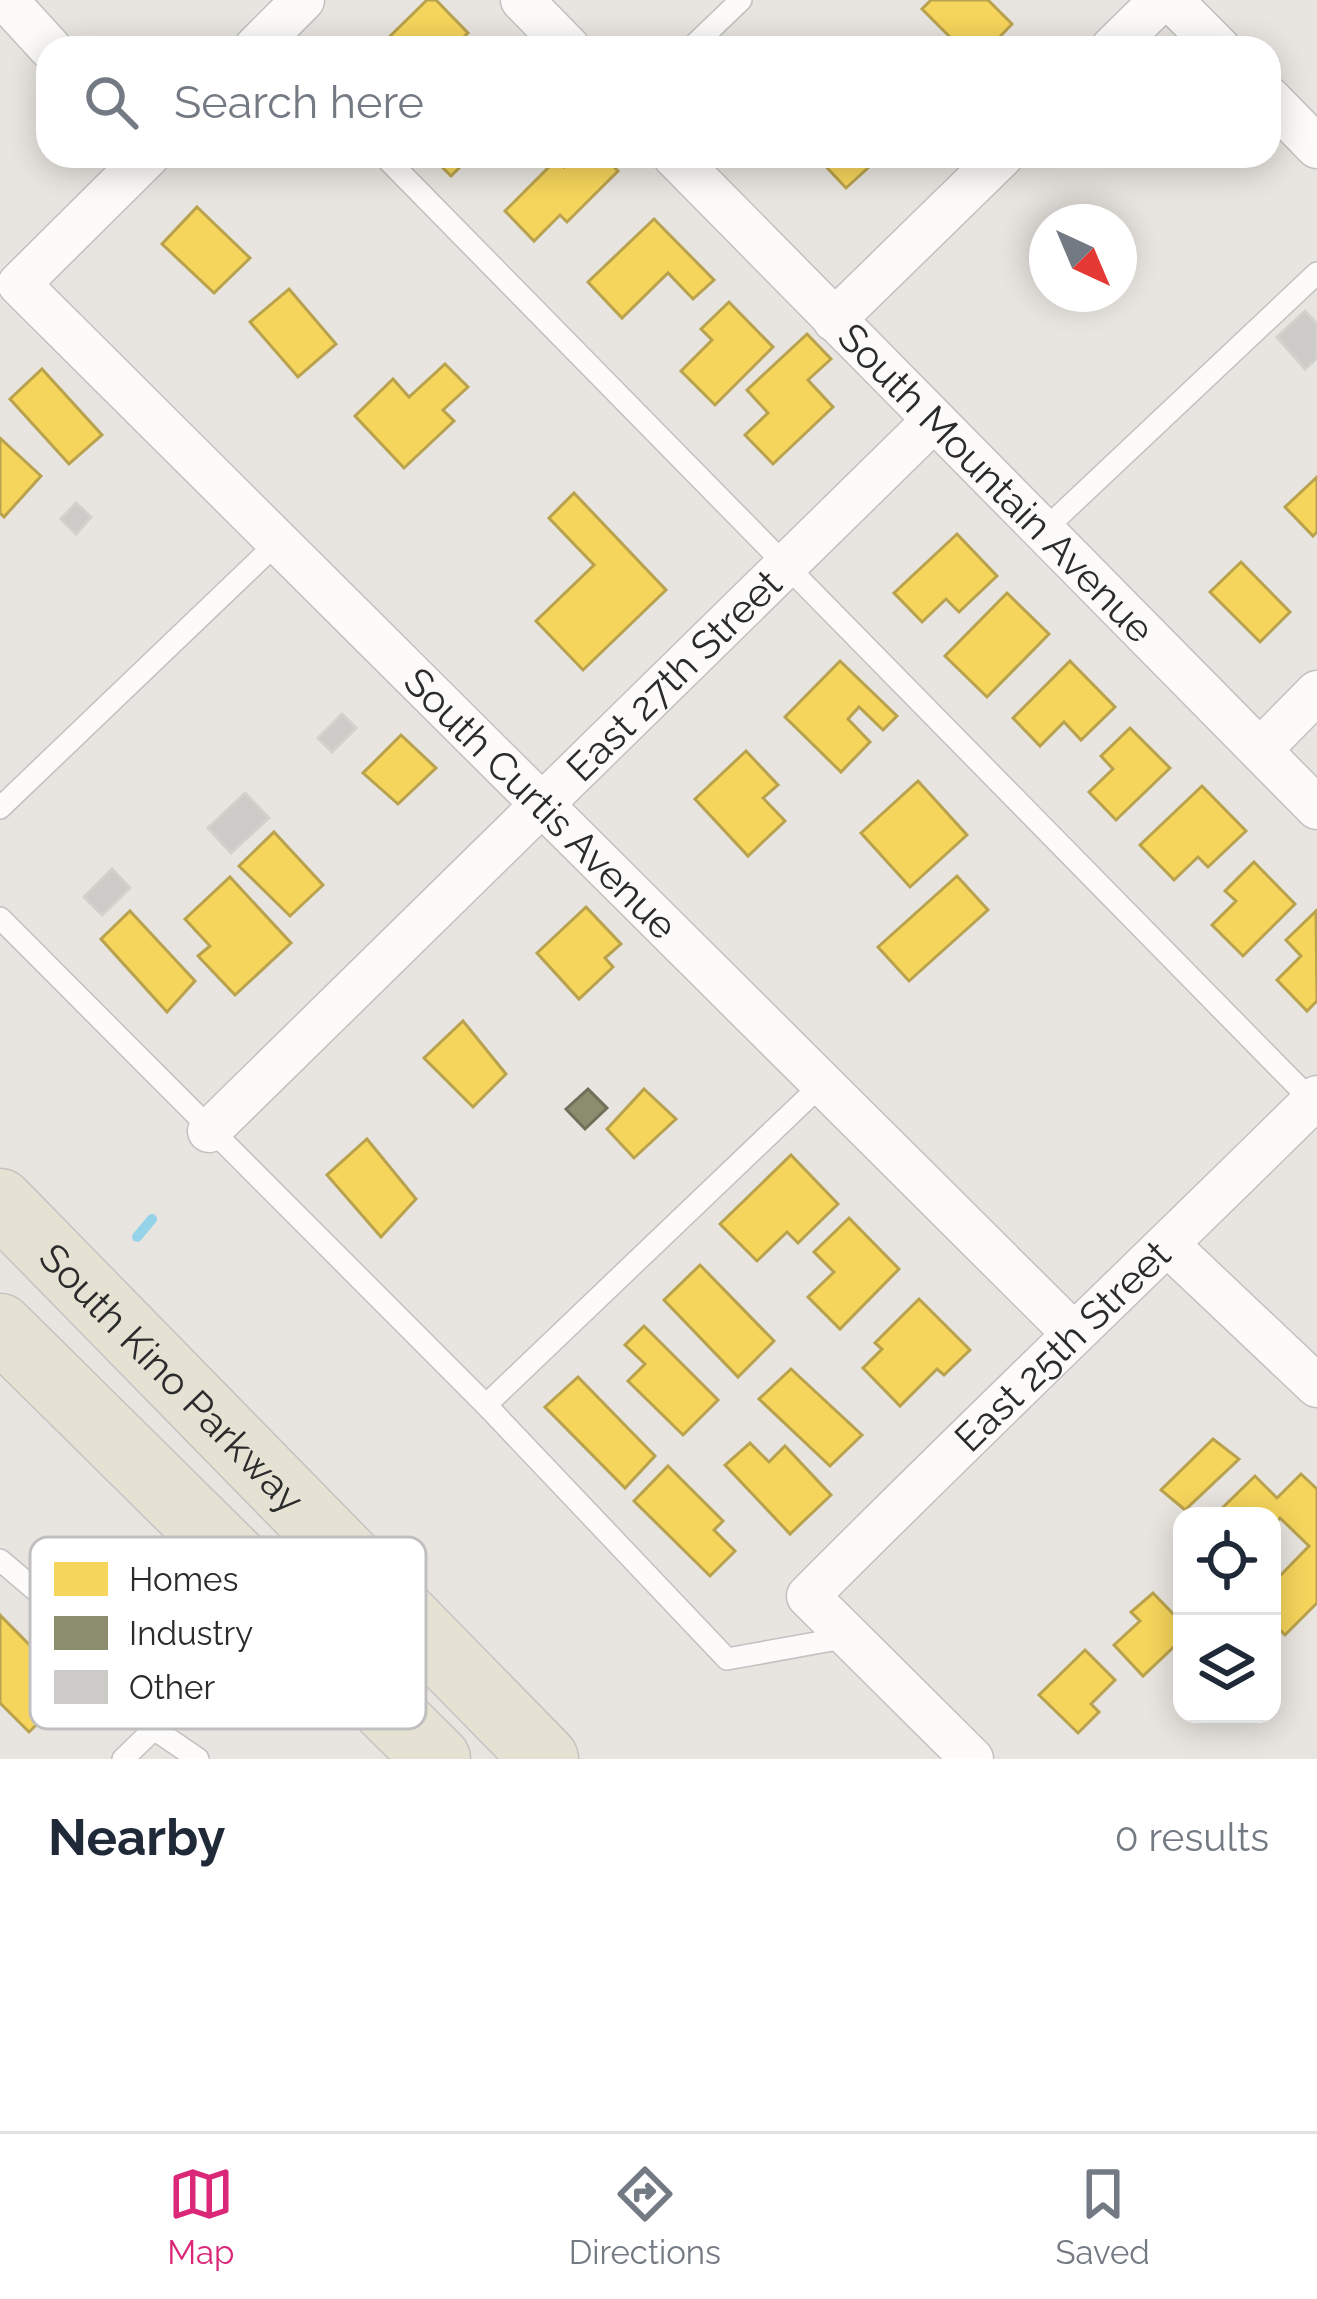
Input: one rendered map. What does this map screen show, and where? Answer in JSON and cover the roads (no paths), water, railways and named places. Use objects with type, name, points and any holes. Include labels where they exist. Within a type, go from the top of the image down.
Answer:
[{"type":"main road","name":"South Kino Parkway","points":[[0,1202],[330,1537]]},
{"type":"main road","points":[[0,1327],[212,1537]]},
{"type":"main road","points":[[426,1633],[561,1759]]},
{"type":"main road","name":"South Kino Parkway","points":[[426,1635],[545,1759]]},
{"type":"main road","points":[[407,1729],[437,1759]]},
{"type":"street","points":[[6,0],[39,36]]},
{"type":"street","points":[[273,36],[303,0]]},
{"type":"street","points":[[522,0],[557,36]]},
{"type":"street","points":[[1124,36],[1161,0]]},
{"type":"street","points":[[1171,0],[1207,36]]},
{"type":"street","points":[[1281,110],[1317,147]]},
{"type":"street","points":[[15,288],[136,168]]},
{"type":"street","name":"South Mountain Avenue","points":[[686,168],[1317,808]]},
{"type":"street","points":[[834,320],[990,168]]},
{"type":"street","name":"South Curtis Avenue","points":[[15,288],[1071,1331]]},
{"type":"street","name":"East 27th Street","points":[[209,1131],[934,420]]},
{"type":"street","points":[[1260,750],[1317,692]]},
{"type":"street","name":"East 25th Street","points":[[850,1637],[808,1595],[1071,1331],[1168,1245],[1315,1099]]},
{"type":"street","points":[[1168,1245],[1317,1386]]},
{"type":"street","points":[[850,1637],[972,1759]]},
{"type":"lane","points":[[704,36],[741,0]]},
{"type":"lane","points":[[396,168],[1315,1099]]},
{"type":"lane","points":[[1043,531],[1317,273]]},
{"type":"lane","points":[[0,808],[277,543]]},
{"type":"lane","points":[[0,918],[486,1405],[727,1659],[850,1637]]},
{"type":"lane","points":[[486,1405],[821,1085]]},
{"type":"lane","points":[[0,1560],[30,1585]]},
{"type":"lane","points":[[123,1759],[154,1729],[198,1759]]},
{"type":"waterway","points":[[137,1237],[152,1219]]}]
